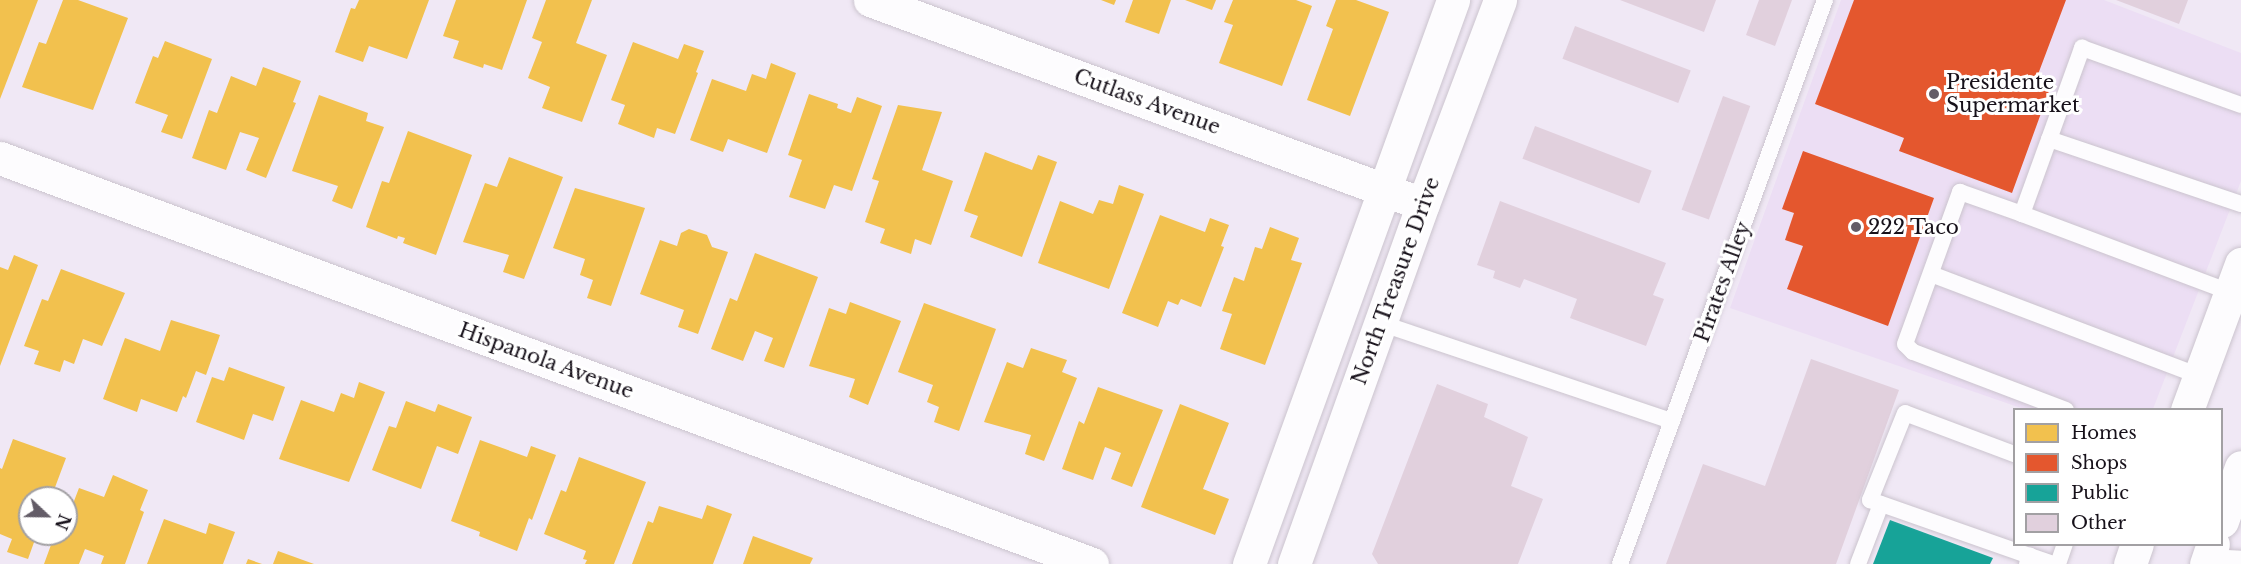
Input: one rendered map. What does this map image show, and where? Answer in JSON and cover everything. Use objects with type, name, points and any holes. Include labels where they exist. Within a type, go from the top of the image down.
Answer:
[{"type":"street","name":"Cutlass Avenue","points":[[870,0],[1423,204]]},
{"type":"street","points":[[1250,564],[1454,0]]},
{"type":"street","name":"North Treasure Drive","points":[[1294,564],[1423,204],[1500,0]]},
{"type":"street","name":"Hispanola Avenue","points":[[0,158],[1092,564]]},
{"type":"street","points":[[2188,408],[2235,278]]},
{"type":"street","points":[[2223,516],[2233,473]]},
{"type":"street","points":[[2130,564],[2136,546]]},
{"type":"lane","name":"Pirates Alley","points":[[1620,564],[1825,0]]},
{"type":"lane","points":[[2022,214],[2082,48],[2241,105]]},
{"type":"lane","points":[[2049,139],[2241,204]]},
{"type":"lane","points":[[2061,408],[1910,350],[1905,344],[1960,192],[2022,214],[2235,278]]},
{"type":"lane","points":[[1931,274],[2200,376]]},
{"type":"lane","points":[[1380,323],[1672,421]]},
{"type":"lane","points":[[2013,454],[1905,413],[1870,500],[2029,560],[2053,564]]},
{"type":"lane","points":[[1858,564],[1881,504]]},
{"type":"lane","points":[[2058,564],[2064,546]]},
{"type":"lane","points":[[2209,555],[2241,559]]},
{"type":"shaded area","points":[[1841,0],[2104,0],[2241,53],[2241,181],[2153,408],[2021,408],[1730,308]]},
{"type":"building: Homes","points":[[0,0],[38,0],[0,99]]},
{"type":"building: Homes","points":[[63,0],[78,0],[128,18],[93,110],[22,87],[39,42],[46,44]]},
{"type":"building: Homes","points":[[359,0],[429,0],[407,59],[369,46],[363,62],[335,52],[351,8],[355,9]]},
{"type":"building: Homes","points":[[456,0],[527,0],[502,70],[484,64],[483,68],[453,58],[459,41],[443,36]]},
{"type":"building: Homes","points":[[546,0],[592,0],[576,43],[607,55],[582,122],[542,108],[550,87],[528,78],[542,42],[532,38]]},
{"type":"building: Homes","points":[[1101,0],[1116,0],[1114,5]]},
{"type":"building: Homes","points":[[1133,0],[1171,0],[1159,34],[1125,22]]},
{"type":"building: Homes","points":[[1185,0],[1216,0],[1212,10]]},
{"type":"building: Homes","points":[[1233,0],[1296,0],[1312,6],[1282,86],[1219,63],[1233,25],[1224,22]]},
{"type":"building: Homes","points":[[1336,0],[1356,0],[1389,12],[1350,116],[1307,100],[1333,29],[1326,26]]},
{"type":"building: Homes","points":[[165,41],[212,59],[182,139],[161,132],[168,115],[135,103],[153,56],[158,58]]},
{"type":"building: Homes","points":[[633,42],[678,59],[684,44],[704,51],[675,134],[657,128],[654,138],[618,124],[625,105],[611,100]]},
{"type":"building: Homes","points":[[771,63],[796,73],[767,153],[728,139],[723,152],[690,140],[712,79],[746,91],[752,74],[766,79]]},
{"type":"building: Homes","points":[[263,67],[301,81],[293,102],[296,103],[266,178],[246,170],[259,138],[240,132],[226,170],[192,158],[209,110],[217,113],[231,76],[256,86]]},
{"type":"building: Homes","points":[[809,94],[838,104],[837,108],[851,113],[857,97],[882,106],[852,191],[834,185],[825,209],[789,197],[802,160],[788,155]]},
{"type":"building: Homes","points":[[319,95],[368,113],[366,121],[384,127],[352,209],[332,201],[338,186],[292,171]]},
{"type":"building: Homes","points":[[898,105],[942,112],[922,170],[953,181],[931,245],[915,239],[911,254],[880,243],[885,229],[865,222],[879,181],[872,179]]},
{"type":"building: Homes","points":[[408,131],[472,155],[436,255],[403,243],[405,238],[398,236],[397,239],[366,227],[382,181],[389,183]]},
{"type":"building: Homes","points":[[985,152],[1032,170],[1038,155],[1057,162],[1022,257],[970,237],[978,216],[964,211]]},
{"type":"building: Homes","points":[[509,157],[563,177],[524,279],[503,272],[509,255],[463,242],[485,183],[497,187]]},
{"type":"building: Homes","points":[[1119,185],[1144,194],[1109,289],[1038,263],[1060,201],[1093,214],[1099,200],[1113,204]]},
{"type":"building: Homes","points":[[575,188],[645,208],[611,306],[587,298],[593,280],[580,275],[585,259],[553,248]]},
{"type":"building: Homes","points":[[1160,215],[1205,232],[1210,218],[1229,225],[1221,246],[1224,247],[1201,307],[1181,299],[1178,305],[1168,301],[1158,327],[1122,313]]},
{"type":"building: Homes","points":[[1270,227],[1299,238],[1291,260],[1302,263],[1265,365],[1220,349],[1232,314],[1222,311],[1234,277],[1244,281],[1255,247],[1262,249]]},
{"type":"building: Homes","points":[[689,229],[707,235],[712,247],[728,252],[698,334],[678,327],[684,310],[640,294],[660,240],[677,246],[681,233]]},
{"type":"building: Homes","points":[[755,253],[818,277],[784,368],[764,361],[773,338],[755,331],[743,361],[711,349],[730,298],[737,301]]},
{"type":"building: Homes","points":[[14,255],[38,265],[0,366],[0,267],[8,270]]},
{"type":"building: Homes","points":[[61,269],[125,293],[102,346],[83,339],[74,364],[64,360],[60,372],[34,364],[39,351],[24,346],[42,299],[48,301]]},
{"type":"building: Homes","points":[[850,302],[901,321],[868,405],[849,397],[855,379],[809,366],[829,308],[846,314]]},
{"type":"building: Homes","points":[[924,303],[996,329],[959,431],[934,422],[939,407],[927,402],[933,385],[898,372]]},
{"type":"building: Homes","points":[[171,320],[220,335],[206,375],[196,371],[186,398],[183,396],[177,412],[141,399],[137,412],[103,399],[125,338],[160,351]]},
{"type":"building: Homes","points":[[1031,348],[1067,360],[1062,372],[1077,378],[1044,461],[1025,454],[1031,435],[984,422],[1007,362],[1023,368]]},
{"type":"building: Homes","points":[[229,367],[285,387],[273,421],[253,414],[244,440],[196,422],[212,377],[224,381]]},
{"type":"building: Homes","points":[[359,382],[385,392],[349,482],[279,459],[301,400],[334,412],[341,393],[354,398]]},
{"type":"building: Homes","points":[[1098,387],[1163,410],[1132,487],[1111,479],[1121,453],[1105,447],[1093,480],[1062,469],[1079,421],[1084,424]]},
{"type":"building: Homes","points":[[406,401],[435,412],[438,404],[472,417],[458,454],[437,446],[421,489],[372,470],[389,426],[396,428]]},
{"type":"building: Homes","points":[[1180,404],[1229,423],[1203,489],[1229,499],[1215,535],[1141,507]]},
{"type":"building: Homes","points":[[13,439],[66,458],[56,486],[18,486],[18,546],[33,546],[28,559],[7,552],[12,539],[0,534],[0,468],[2,469]]},
{"type":"building: Homes","points":[[480,440],[527,457],[531,446],[556,455],[532,520],[529,518],[517,551],[479,536],[480,532],[451,521]]},
{"type":"building: Homes","points":[[579,457],[646,482],[614,564],[585,564],[587,560],[583,559],[586,551],[544,534],[561,490],[566,492]]},
{"type":"building: Homes","points":[[113,475],[148,490],[140,510],[144,512],[125,564],[101,564],[104,556],[85,549],[79,564],[44,564],[51,546],[78,546],[79,488],[104,497]]},
{"type":"building: Homes","points":[[707,505],[732,514],[713,564],[632,564],[648,521],[653,523],[659,506],[702,519]]},
{"type":"building: Homes","points":[[164,519],[206,534],[209,523],[235,532],[223,564],[147,564]]},
{"type":"building: Homes","points":[[753,536],[813,558],[810,564],[743,564]]},
{"type":"building: Homes","points":[[278,551],[314,564],[273,564]]},
{"type":"building: Homes","points":[[248,559],[262,564],[246,564]]},
{"type":"building: Shops","name":"Presidente Supermarket","points":[[1854,0],[2066,0],[2037,77],[2052,83],[2012,193],[1899,151],[1904,138],[1815,104]]},
{"type":"building: Shops","name":"222 Taco","points":[[1803,151],[1934,198],[1888,326],[1787,289],[1803,246],[1785,240],[1794,213],[1782,209]]},
{"type":"building: Public","points":[[1890,520],[1993,558],[1990,564],[1873,564]]},
{"type":"building: Other","points":[[1620,0],[1716,0],[1704,32]]},
{"type":"building: Other","points":[[1759,0],[1792,0],[1775,46],[1746,35]]},
{"type":"building: Other","points":[[2116,0],[2188,0],[2179,24]]},
{"type":"building: Other","points":[[1575,26],[1691,70],[1678,103],[1562,59]]},
{"type":"building: Other","points":[[1723,96],[1750,106],[1709,220],[1682,210]]},
{"type":"building: Other","points":[[1535,126],[1652,171],[1639,203],[1522,159]]},
{"type":"building: Other","points":[[1500,201],[1666,263],[1653,295],[1664,299],[1646,346],[1570,318],[1577,299],[1524,279],[1520,288],[1493,278],[1495,271],[1477,265]]},
{"type":"building: Other","points":[[1811,359],[1899,390],[1836,564],[1666,564],[1703,464],[1765,486]]},
{"type":"building: Other","points":[[1437,384],[1488,404],[1484,417],[1528,437],[1511,486],[1543,499],[1518,564],[1378,564],[1372,554]]},
{"type":"place","name":"Presidente Supermarket","points":[[1934,94]]},
{"type":"place","name":"222 Taco","points":[[1856,227]]}]
